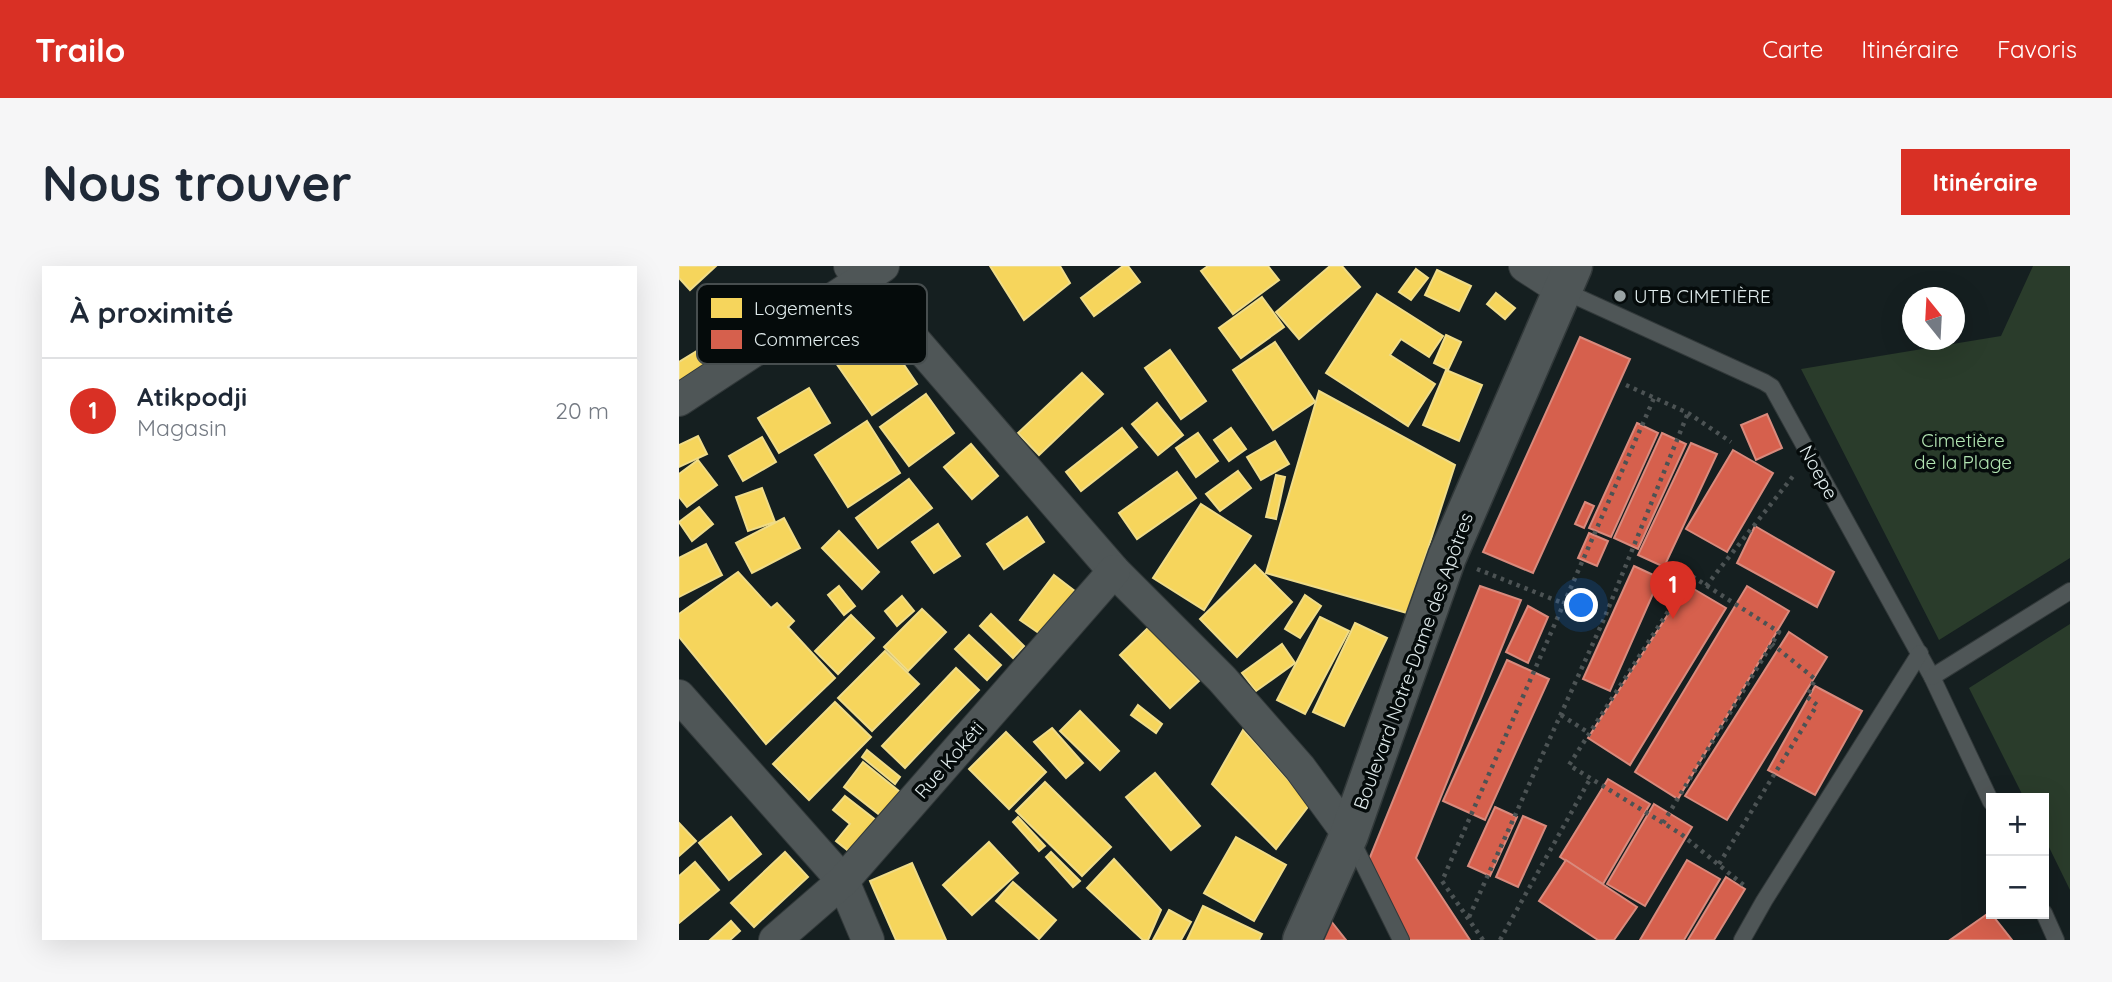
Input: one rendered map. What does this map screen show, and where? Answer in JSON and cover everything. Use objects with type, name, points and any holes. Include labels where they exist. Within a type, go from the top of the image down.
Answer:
[{"type":"street","name":"Noepe","points":[[1525,266],[1568,278]]},
{"type":"street","points":[[845,284],[865,270],[877,284]]},
{"type":"street","name":"Boulevard Notre-Dame des Apôtres","points":[[1302,940],[1349,835],[1447,557],[1568,278]]},
{"type":"street","points":[[927,345],[1114,571],[1231,689],[1300,768],[1349,835]]},
{"type":"street","points":[[679,400],[731,364]]},
{"type":"street","name":"Rue Kokéti","points":[[775,940],[843,881],[1114,571]]},
{"type":"street","points":[[679,696],[843,881],[868,940]]},
{"type":"lane","name":"Noepe","points":[[1568,278],[1772,387],[1920,653],[1987,793]]},
{"type":"lane","points":[[1932,677],[2070,591]]},
{"type":"lane","points":[[1742,940],[1920,653]]},
{"type":"lane","points":[[1349,835],[1401,940]]},
{"type":"lane","points":[[2046,919],[2056,940]]},
{"type":"path","points":[[1626,385],[1688,413],[1731,442]]},
{"type":"path","points":[[1483,940],[1442,881],[1654,398]]},
{"type":"path","points":[[1468,917],[1604,619],[1688,413]]},
{"type":"path","points":[[1706,586],[1795,473]]},
{"type":"path","points":[[1447,557],[1565,604]]},
{"type":"path","points":[[1663,823],[1779,632],[1690,576],[1569,765],[1590,779],[1681,834],[1764,901]]},
{"type":"path","points":[[1719,864],[1817,705],[1807,697],[1815,679],[1772,644]]},
{"type":"path","points":[[1561,715],[1589,733]]},
{"type":"path","points":[[1500,940],[1590,779]]},
{"type":"green space","name":"Cimetière de la Plage","points":[[2033,266],[2070,266],[2070,558],[1939,640],[1801,369],[1916,350],[1965,350],[1965,342],[2001,336]]},
{"type":"green space","points":[[2070,624],[2070,890],[2049,847],[2049,793],[2022,793],[1969,688]]},
{"type":"building: Logements","points":[[679,266],[716,266],[690,290],[679,278]]},
{"type":"building: Logements","points":[[990,266],[1060,266],[1070,283],[1024,320]]},
{"type":"building: Logements","points":[[1123,266],[1128,266],[1140,282],[1094,316],[1081,298]]},
{"type":"building: Logements","points":[[1208,266],[1268,266],[1279,280],[1233,314],[1201,271]]},
{"type":"building: Logements","points":[[1330,266],[1342,266],[1360,287],[1299,339],[1276,312]]},
{"type":"building: Logements","points":[[1416,269],[1428,278],[1411,300],[1399,292]]},
{"type":"building: Logements","points":[[1437,270],[1471,286],[1459,311],[1425,295]]},
{"type":"building: Logements","points":[[1496,293],[1515,308],[1505,319],[1487,304]]},
{"type":"building: Logements","points":[[1377,294],[1443,336],[1429,357],[1401,339],[1390,355],[1435,384],[1408,426],[1326,373]]},
{"type":"building: Logements","points":[[1262,297],[1284,327],[1241,358],[1219,328]]},
{"type":"building: Logements","points":[[1446,335],[1461,342],[1448,370],[1434,363]]},
{"type":"building: Logements","points":[[1275,342],[1315,402],[1273,430],[1233,370]]},
{"type":"building: Logements","points":[[1170,350],[1206,401],[1181,419],[1145,368]]},
{"type":"building: Logements","points":[[697,351],[697,364],[718,364],[679,388],[679,362]]},
{"type":"building: Logements","points":[[837,364],[903,364],[917,384],[872,415]]},
{"type":"building: Logements","points":[[1446,370],[1482,385],[1459,441],[1423,425]]},
{"type":"building: Logements","points":[[1082,373],[1103,394],[1039,455],[1018,433]]},
{"type":"building: Logements","points":[[809,388],[830,423],[779,453],[758,418]]},
{"type":"building: Logements","points":[[1319,391],[1455,465],[1407,613],[1266,573]]},
{"type":"building: Logements","points":[[926,394],[954,433],[909,466],[880,427]]},
{"type":"building: Logements","points":[[1157,403],[1183,435],[1158,455],[1132,424]]},
{"type":"building: Logements","points":[[867,421],[900,473],[848,507],[815,455]]},
{"type":"building: Logements","points":[[1122,428],[1137,447],[1081,491],[1066,472]]},
{"type":"building: Logements","points":[[1231,428],[1246,449],[1229,461],[1214,440]]},
{"type":"building: Logements","points":[[1198,433],[1218,461],[1196,477],[1176,448]]},
{"type":"building: Logements","points":[[698,436],[707,454],[679,467],[679,445]]},
{"type":"building: Logements","points":[[762,437],[776,462],[743,481],[729,456]]},
{"type":"building: Logements","points":[[1275,441],[1289,464],[1261,480],[1247,457]]},
{"type":"building: Logements","points":[[971,444],[998,476],[972,499],[944,467]]},
{"type":"building: Logements","points":[[698,460],[717,485],[687,507],[679,497],[679,474]]},
{"type":"building: Logements","points":[[1238,471],[1251,488],[1220,511],[1206,494]]},
{"type":"building: Logements","points":[[1177,472],[1196,498],[1137,539],[1119,513]]},
{"type":"building: Logements","points":[[1276,475],[1285,477],[1276,519],[1266,517]]},
{"type":"building: Logements","points":[[909,479],[932,508],[878,548],[856,518]]},
{"type":"building: Logements","points":[[762,488],[775,522],[748,531],[736,497]]},
{"type":"building: Logements","points":[[1201,504],[1251,536],[1204,610],[1153,578]]},
{"type":"building: Logements","points":[[699,507],[713,524],[692,541],[679,522]]},
{"type":"building: Logements","points":[[1027,517],[1044,542],[1004,569],[987,544]]},
{"type":"building: Logements","points":[[784,518],[800,548],[752,573],[736,543]]},
{"type":"building: Logements","points":[[938,524],[960,556],[934,573],[912,542]]},
{"type":"building: Logements","points":[[839,531],[879,572],[862,589],[822,548]]},
{"type":"building: Logements","points":[[706,544],[722,575],[679,597],[679,558]]},
{"type":"building: Logements","points":[[1255,565],[1292,602],[1237,657],[1200,619]]},
{"type":"building: Logements","points":[[738,572],[771,608],[777,603],[794,621],[788,627],[835,678],[766,744],[679,637],[679,614]]},
{"type":"building: Logements","points":[[1054,575],[1076,592],[1043,636],[1020,620]]},
{"type":"building: Logements","points":[[839,586],[855,606],[844,615],[828,595]]},
{"type":"building: Logements","points":[[1305,595],[1321,606],[1300,638],[1285,629]]},
{"type":"building: Logements","points":[[902,596],[914,611],[897,626],[885,611]]},
{"type":"building: Logements","points":[[922,609],[946,632],[908,671],[884,647]]},
{"type":"building: Logements","points":[[991,614],[1024,646],[1013,658],[980,626]]},
{"type":"building: Logements","points":[[851,615],[874,638],[838,674],[815,651]]},
{"type":"building: Logements","points":[[1320,617],[1349,631],[1305,714],[1277,700]]},
{"type":"building: Logements","points":[[1355,623],[1387,638],[1344,726],[1313,712]]},
{"type":"building: Logements","points":[[1149,627],[1199,681],[1170,708],[1120,655]]},
{"type":"building: Logements","points":[[969,635],[1001,665],[987,680],[955,649]]},
{"type":"building: Logements","points":[[1282,644],[1295,663],[1256,691],[1242,673]]},
{"type":"building: Logements","points":[[885,651],[919,684],[872,731],[838,698]]},
{"type":"building: Logements","points":[[956,668],[979,690],[905,768],[882,746]]},
{"type":"building: Logements","points":[[835,702],[871,737],[809,800],[773,764]]},
{"type":"building: Logements","points":[[1138,705],[1162,724],[1156,733],[1131,715]]},
{"type":"building: Logements","points":[[1080,711],[1119,751],[1100,770],[1060,731]]},
{"type":"building: Logements","points":[[1052,728],[1083,763],[1066,778],[1034,742]]},
{"type":"building: Logements","points":[[1243,730],[1310,804],[1276,849],[1212,784]]},
{"type":"building: Logements","points":[[1006,732],[1046,772],[1009,809],[969,769]]},
{"type":"building: Logements","points":[[867,750],[900,777],[895,784],[862,757]]},
{"type":"building: Logements","points":[[863,762],[900,792],[881,816],[844,787]]},
{"type":"building: Logements","points":[[1155,773],[1200,826],[1171,850],[1126,797]]},
{"type":"building: Logements","points":[[1045,782],[1111,847],[1082,876],[1016,811]]},
{"type":"building: Logements","points":[[845,796],[877,821],[851,853],[836,841],[850,824],[833,810]]},
{"type":"building: Logements","points":[[731,817],[761,854],[729,880],[699,843]]},
{"type":"building: Logements","points":[[1018,817],[1045,846],[1039,851],[1013,822]]},
{"type":"building: Logements","points":[[679,823],[696,841],[679,856]]},
{"type":"building: Logements","points":[[1236,837],[1286,865],[1254,921],[1204,893]]},
{"type":"building: Logements","points":[[989,842],[1018,873],[972,915],[943,885]]},
{"type":"building: Logements","points":[[785,852],[808,877],[754,927],[731,903]]},
{"type":"building: Logements","points":[[1051,852],[1080,881],[1073,887],[1046,857]]},
{"type":"building: Logements","points":[[1114,859],[1161,910],[1148,940],[1143,940],[1087,888]]},
{"type":"building: Logements","points":[[695,862],[719,890],[679,923],[679,876]]},
{"type":"building: Logements","points":[[912,863],[946,940],[896,940],[870,881]]},
{"type":"building: Logements","points":[[1013,882],[1056,920],[1039,939],[996,901]]},
{"type":"building: Logements","points":[[1203,906],[1262,934],[1259,940],[1187,940]]},
{"type":"building: Logements","points":[[1169,910],[1191,922],[1181,940],[1153,940]]},
{"type":"building: Logements","points":[[731,921],[740,931],[730,940],[710,940]]},
{"type":"building: Commerces","points":[[1580,337],[1630,359],[1533,573],[1483,552]]},
{"type":"building: Commerces","points":[[1767,414],[1782,448],[1756,460],[1741,425]]},
{"type":"building: Commerces","points":[[1637,423],[1658,433],[1611,537],[1589,528]]},
{"type":"building: Commerces","points":[[1662,433],[1686,444],[1638,549],[1614,538]]},
{"type":"building: Commerces","points":[[1691,443],[1717,454],[1664,567],[1638,555]]},
{"type":"building: Commerces","points":[[1733,450],[1773,473],[1727,552],[1686,529]]},
{"type":"building: Commerces","points":[[1585,502],[1594,506],[1584,528],[1575,524]]},
{"type":"building: Commerces","points":[[1755,526],[1834,572],[1817,607],[1737,563]]},
{"type":"building: Commerces","points":[[1589,533],[1608,541],[1597,566],[1578,558]]},
{"type":"building: Commerces","points":[[1634,566],[1660,578],[1610,691],[1583,679]]},
{"type":"building: Commerces","points":[[1687,585],[1726,608],[1630,765],[1588,738]]},
{"type":"building: Commerces","points":[[1480,586],[1521,600],[1416,858],[1470,940],[1409,940],[1364,872]]},
{"type":"building: Commerces","points":[[1747,586],[1789,611],[1678,799],[1635,772]]},
{"type":"building: Commerces","points":[[1528,606],[1548,617],[1528,663],[1506,652]]},
{"type":"building: Commerces","points":[[1789,632],[1827,657],[1727,820],[1685,796]]},
{"type":"building: Commerces","points":[[1507,660],[1549,679],[1485,820],[1443,801]]},
{"type":"building: Commerces","points":[[1815,686],[1862,711],[1815,795],[1768,770]]},
{"type":"building: Commerces","points":[[1608,779],[1650,804],[1603,884],[1560,857]]},
{"type":"building: Commerces","points":[[1654,804],[1692,827],[1645,906],[1607,884]]},
{"type":"building: Commerces","points":[[1495,807],[1517,817],[1490,876],[1468,866]]},
{"type":"building: Commerces","points":[[1523,816],[1546,826],[1518,887],[1496,877]]},
{"type":"building: Commerces","points":[[1566,860],[1637,907],[1614,940],[1598,940],[1539,901]]},
{"type":"building: Commerces","points":[[1687,860],[1720,879],[1684,940],[1640,940]]},
{"type":"building: Commerces","points":[[1726,877],[1745,889],[1714,940],[1688,940]]},
{"type":"building: Commerces","points":[[1986,915],[1986,919],[1996,919],[2012,940],[1950,940]]},
{"type":"building: Commerces","points":[[1331,921],[1346,940],[1322,940]]},
{"type":"place","name":"UTB CIMETIÈRE","points":[[1620,296]]},
{"type":"place","name":"Atikpodji","points":[[1673,619]]}]
